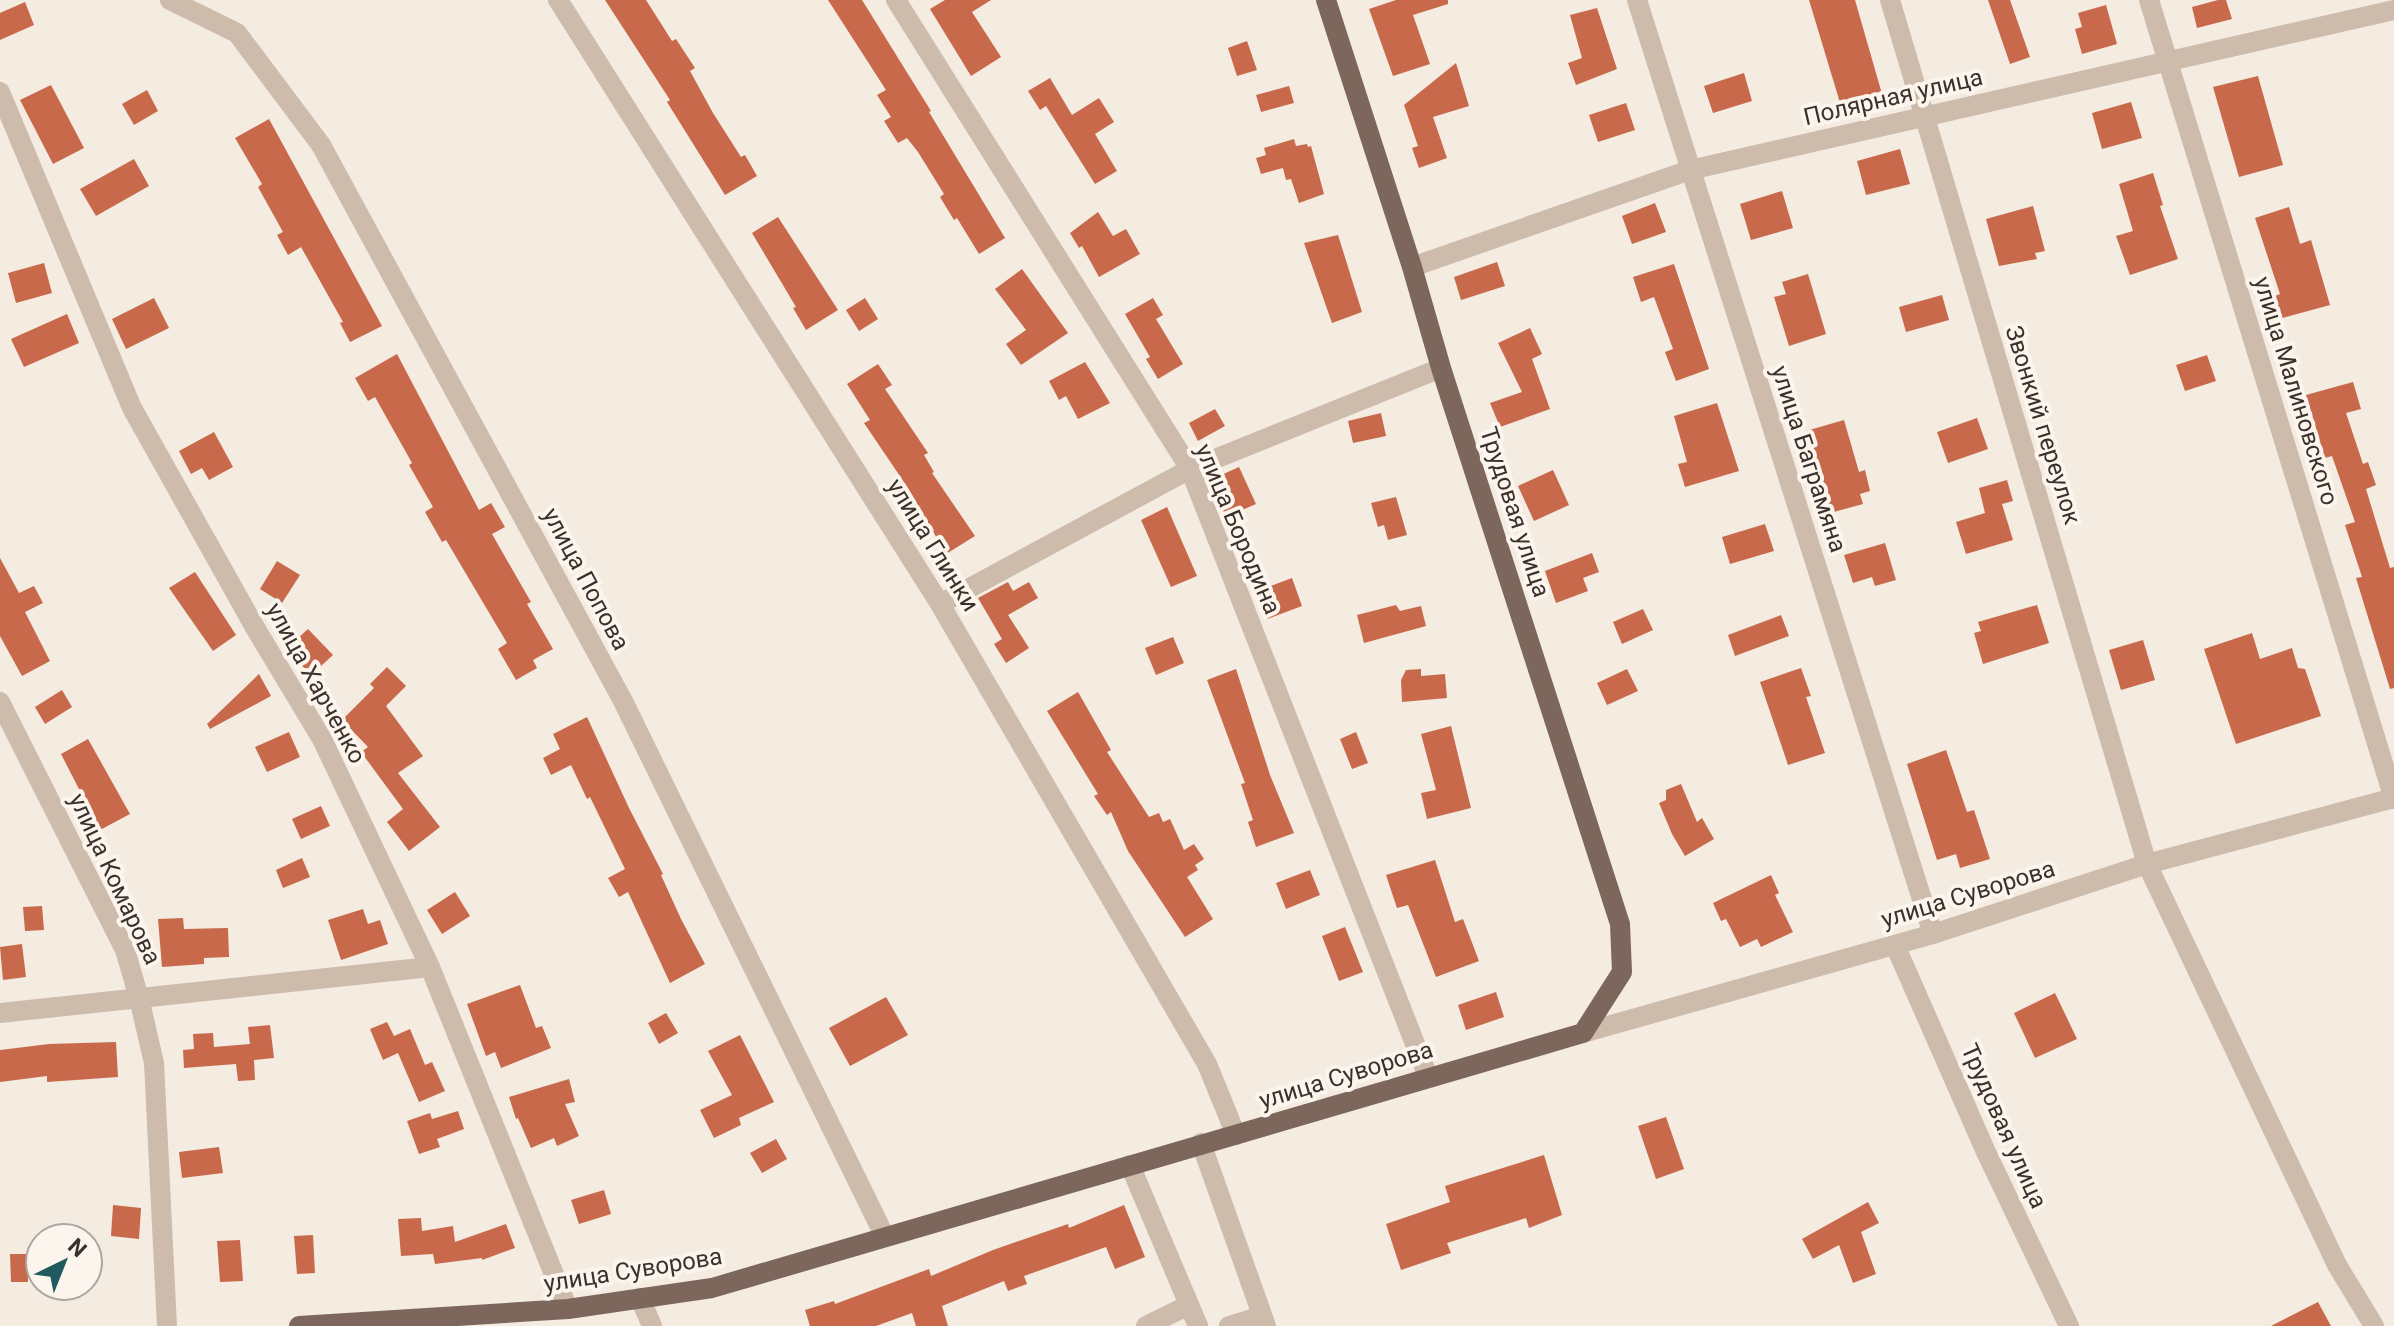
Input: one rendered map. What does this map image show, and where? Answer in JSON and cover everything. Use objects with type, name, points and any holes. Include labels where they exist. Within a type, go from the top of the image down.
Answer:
[{"type":"main road","name":"Трудовая улица","points":[[1326,0],[1620,924],[1622,972],[1583,1033]]},
{"type":"main road","name":"улица Суворова","points":[[299,1326],[568,1309],[712,1288],[1583,1033]]},
{"type":"street","name":"улица Попова","points":[[170,0],[237,33],[321,145],[623,701],[885,1237]]},
{"type":"street","name":"улица Глинки","points":[[558,0],[940,604],[1207,1064],[1236,1135]]},
{"type":"street","name":"улица Баграмяна","points":[[1637,0],[1933,934]]},
{"type":"street","name":"Звонкий переулок","points":[[1890,0],[2147,864],[2337,1265],[2374,1326]]},
{"type":"street","name":"улица Малиновского","points":[[2149,0],[2394,798]]},
{"type":"street","name":"улица Бородина","points":[[906,4],[1190,469],[1428,1077]]},
{"type":"street","name":"Полярная улица","points":[[1412,267],[1690,170],[2394,10]]},
{"type":"street","name":"улица Харченко","points":[[0,92],[132,408],[257,631],[322,739],[430,967],[568,1309]]},
{"type":"street","points":[[940,604],[1190,469],[1441,368]]},
{"type":"street","name":"улица Комарова","points":[[0,702],[125,950],[139,998],[154,1063],[167,1326]]},
{"type":"street","name":"улица Суворова","points":[[1583,1033],[1933,934],[2147,864],[2394,798]]},
{"type":"street","name":"Трудовая улица","points":[[1895,945],[1986,1152],[2069,1326]]},
{"type":"street","points":[[0,1013],[430,967]]},
{"type":"street","points":[[1201,1143],[1264,1321],[1229,1326]]},
{"type":"street","points":[[1130,1165],[1198,1326]]},
{"type":"street","points":[[640,1298],[652,1326]]},
{"type":"street","points":[[1146,1326],[1189,1305]]},
{"type":"building","points":[[605,0],[646,0],[672,41],[676,39],[695,68],[690,71],[713,113],[757,176],[725,195],[667,102],[670,100]]},
{"type":"building","points":[[828,0],[862,0],[1005,238],[979,254],[940,197],[944,194],[918,152],[907,138],[898,143],[884,121],[891,117],[877,95],[886,90]]},
{"type":"building","points":[[945,0],[991,0],[972,12],[1001,57],[971,76],[930,9]]},
{"type":"building","points":[[1396,0],[1448,0],[1448,4],[1413,15],[1430,64],[1393,76],[1369,9]]},
{"type":"building","points":[[1809,0],[1855,0],[1882,94],[1841,106]]},
{"type":"building","points":[[1988,0],[2010,0],[2030,57],[2010,64]]},
{"type":"building","points":[[2226,0],[2232,19],[2197,28],[2192,7]]},
{"type":"building","points":[[25,2],[34,25],[0,40],[0,13]]},
{"type":"building","points":[[2106,5],[2117,44],[2082,54],[2075,29],[2082,27],[2078,13]]},
{"type":"building","points":[[1597,8],[1617,69],[1576,85],[1568,63],[1582,58],[1570,15]]},
{"type":"building","points":[[1247,41],[1257,70],[1237,76],[1228,48]]},
{"type":"building","points":[[1456,63],[1469,106],[1433,117],[1447,158],[1419,168],[1412,148],[1418,146],[1404,105]]},
{"type":"building","points":[[1744,73],[1752,101],[1713,113],[1704,86]]},
{"type":"building","points":[[2258,76],[2283,165],[2239,177],[2213,87]]},
{"type":"building","points":[[1050,78],[1072,115],[1099,98],[1114,122],[1095,134],[1117,171],[1095,184],[1046,106],[1040,110],[1028,91]]},
{"type":"building","points":[[51,85],[84,148],[53,164],[20,100]]},
{"type":"building","points":[[1289,86],[1294,103],[1261,112],[1256,95]]},
{"type":"building","points":[[147,90],[158,111],[134,125],[122,104]]},
{"type":"building","points":[[2131,102],[2142,138],[2102,149],[2092,113]]},
{"type":"building","points":[[1626,103],[1635,130],[1598,142],[1589,115]]},
{"type":"building","points":[[269,119],[382,326],[350,342],[340,323],[343,322],[301,247],[288,255],[277,235],[283,232],[258,187],[262,184],[235,138]]},
{"type":"building","points":[[1294,139],[1296,146],[1311,146],[1324,194],[1299,203],[1291,179],[1286,180],[1283,168],[1261,174],[1256,158],[1266,155],[1264,148]]},
{"type":"building","points":[[1900,149],[1910,184],[1866,195],[1857,161]]},
{"type":"building","points":[[134,159],[149,186],[96,216],[80,189]]},
{"type":"building","points":[[2153,173],[2163,205],[2160,206],[2178,259],[2130,275],[2116,236],[2133,231],[2119,184]]},
{"type":"building","points":[[1782,191],[1793,228],[1751,240],[1740,204]]},
{"type":"building","points":[[1655,203],[1666,232],[1632,244],[1622,216]]},
{"type":"building","points":[[2033,206],[2045,251],[2035,253],[2037,259],[1999,266],[1986,219]]},
{"type":"building","points":[[2289,207],[2300,244],[2311,240],[2330,305],[2282,318],[2275,296],[2280,294],[2255,218]]},
{"type":"building","points":[[1098,212],[1113,236],[1126,229],[1140,254],[1099,277],[1082,246],[1079,248],[1070,233]]},
{"type":"building","points":[[778,217],[838,310],[806,330],[793,308],[796,307],[752,233]]},
{"type":"building","points":[[1338,235],[1362,312],[1332,323],[1304,243]]},
{"type":"building","points":[[1497,262],[1505,286],[1461,300],[1454,277]]},
{"type":"building","points":[[44,263],[52,293],[16,303],[8,273]]},
{"type":"building","points":[[1674,264],[1709,369],[1676,381],[1665,352],[1673,349],[1654,297],[1641,302],[1633,277]]},
{"type":"building","points":[[1022,269],[1068,333],[1021,365],[1006,344],[1026,330],[995,289]]},
{"type":"building","points":[[1808,274],[1826,334],[1789,346],[1774,297],[1786,294],[1782,282]]},
{"type":"building","points":[[1942,295],[1949,320],[1906,332],[1899,307]]},
{"type":"building","points":[[154,298],[169,328],[126,349],[112,319]]},
{"type":"building","points":[[865,298],[878,319],[859,331],[846,310]]},
{"type":"building","points":[[1153,298],[1163,315],[1156,319],[1183,364],[1158,379],[1146,359],[1150,357],[1125,314]]},
{"type":"building","points":[[67,314],[79,343],[24,367],[11,339]]},
{"type":"building","points":[[1530,328],[1542,354],[1532,359],[1550,409],[1500,427],[1490,403],[1522,392],[1498,343]]},
{"type":"building","points":[[397,354],[479,510],[491,503],[505,527],[492,534],[531,602],[527,604],[553,649],[533,660],[537,668],[516,680],[498,649],[507,643],[446,540],[442,542],[425,512],[433,507],[409,465],[412,463],[375,397],[368,401],[355,378]]},
{"type":"building","points":[[2207,355],[2216,381],[2185,391],[2176,365]]},
{"type":"building","points":[[1085,362],[1110,403],[1078,419],[1066,396],[1059,400],[1049,381]]},
{"type":"building","points":[[878,364],[892,385],[885,389],[928,453],[924,455],[932,473],[975,536],[946,554],[908,488],[864,423],[870,420],[847,384]]},
{"type":"building","points":[[2353,382],[2361,409],[2346,413],[2363,464],[2368,462],[2376,485],[2366,489],[2390,568],[2394,567],[2394,688],[2390,689],[2356,578],[2362,577],[2345,525],[2355,522],[2332,456],[2325,458],[2306,395]]},
{"type":"building","points":[[1717,403],[1739,471],[1685,487],[1678,464],[1687,462],[1674,416]]},
{"type":"building","points":[[1215,409],[1225,426],[1198,441],[1189,423]]},
{"type":"building","points":[[1381,413],[1386,436],[1353,443],[1348,421]]},
{"type":"building","points":[[1977,418],[1988,449],[1948,463],[1937,432]]},
{"type":"building","points":[[1844,420],[1859,472],[1865,470],[1870,491],[1860,494],[1863,504],[1830,513],[1806,431]]},
{"type":"building","points":[[214,432],[233,467],[209,480],[202,468],[191,474],[179,451]]},
{"type":"building","points":[[1239,467],[1256,504],[1226,517],[1210,480]]},
{"type":"building","points":[[1553,470],[1569,505],[1534,521],[1518,486]]},
{"type":"building","points":[[2007,480],[2013,501],[2002,504],[2013,540],[1966,554],[1956,522],[1985,513],[1979,488]]},
{"type":"building","points":[[1396,497],[1407,535],[1388,540],[1384,525],[1378,527],[1371,503]]},
{"type":"building","points":[[1167,507],[1197,576],[1171,587],[1141,520]]},
{"type":"building","points":[[1765,524],[1774,551],[1730,564],[1722,537]]},
{"type":"building","points":[[1885,543],[1896,580],[1875,586],[1872,577],[1853,583],[1844,555]]},
{"type":"building","points":[[1592,553],[1599,572],[1583,578],[1588,591],[1556,603],[1545,571]]},
{"type":"building","points":[[0,558],[19,593],[34,586],[43,603],[25,612],[50,661],[22,676],[0,636]]},
{"type":"building","points":[[277,561],[300,575],[282,603],[260,589]]},
{"type":"building","points":[[195,572],[236,635],[213,651],[169,588]]},
{"type":"building","points":[[1292,578],[1302,606],[1267,619],[1257,591]]},
{"type":"building","points":[[1008,582],[1013,591],[1029,582],[1038,598],[1008,615],[1029,648],[1006,663],[994,644],[1002,639],[978,598]]},
{"type":"building","points":[[1396,605],[1400,611],[1421,606],[1426,626],[1364,643],[1357,615]]},
{"type":"building","points":[[2037,605],[2049,643],[1983,664],[1974,633],[1981,631],[1978,622]]},
{"type":"building","points":[[1643,609],[1653,630],[1622,644],[1613,622]]},
{"type":"building","points":[[1781,615],[1789,636],[1735,656],[1728,635]]},
{"type":"building","points":[[308,629],[333,655],[311,675],[286,649]]},
{"type":"building","points":[[2252,633],[2260,659],[2292,648],[2298,668],[2305,669],[2321,716],[2236,744],[2204,649]]},
{"type":"building","points":[[1173,637],[1184,663],[1156,675],[1145,648]]},
{"type":"building","points":[[2143,640],[2155,680],[2121,690],[2109,650]]},
{"type":"building","points":[[387,667],[406,686],[386,706],[423,756],[398,773],[440,827],[409,851],[387,822],[403,809],[361,752],[368,747],[342,720],[374,688],[370,684]]},
{"type":"building","points":[[1801,668],[1811,696],[1806,697],[1825,753],[1788,765],[1760,682]]},
{"type":"building","points":[[1236,669],[1270,775],[1294,833],[1256,847],[1248,822],[1253,820],[1241,784],[1245,783],[1207,680]]},
{"type":"building","points":[[1421,669],[1421,676],[1445,674],[1447,698],[1402,702],[1401,680],[1406,670]]},
{"type":"building","points":[[1627,669],[1638,691],[1607,705],[1597,683]]},
{"type":"building","points":[[259,674],[271,696],[210,729],[207,724]]},
{"type":"building","points":[[62,690],[72,707],[45,724],[35,707]]},
{"type":"building","points":[[1078,692],[1111,750],[1107,752],[1149,817],[1159,813],[1163,822],[1170,819],[1184,850],[1194,844],[1204,859],[1195,865],[1198,870],[1187,877],[1213,919],[1185,937],[1128,851],[1111,812],[1107,815],[1094,796],[1098,794],[1047,711]]},
{"type":"building","points":[[587,717],[705,964],[670,983],[628,892],[619,897],[608,878],[625,869],[590,797],[587,799],[571,765],[551,775],[543,758],[560,749],[553,734]]},
{"type":"building","points":[[1451,726],[1471,808],[1427,819],[1421,793],[1436,790],[1421,734]]},
{"type":"building","points":[[289,732],[300,757],[267,772],[255,747]]},
{"type":"building","points":[[1356,732],[1368,763],[1352,769],[1340,739]]},
{"type":"building","points":[[88,739],[130,814],[100,830],[61,754]]},
{"type":"building","points":[[1946,750],[1967,812],[1974,810],[1990,859],[1960,868],[1956,854],[1937,860],[1907,764]]},
{"type":"building","points":[[1681,784],[1697,822],[1702,818],[1714,839],[1685,856],[1659,803],[1666,800],[1666,790]]},
{"type":"building","points":[[321,806],[330,826],[301,839],[292,819]]},
{"type":"building","points":[[302,858],[310,877],[283,888],[276,870]]},
{"type":"building","points":[[1435,860],[1455,922],[1463,919],[1479,961],[1436,977],[1408,905],[1397,908],[1386,875]]},
{"type":"building","points":[[1310,870],[1320,895],[1286,909],[1276,883]]},
{"type":"building","points":[[1771,875],[1779,893],[1775,895],[1793,932],[1761,947],[1757,939],[1740,947],[1726,919],[1721,921],[1713,903]]},
{"type":"building","points":[[455,892],[470,916],[442,934],[427,910]]},
{"type":"building","points":[[42,906],[44,930],[25,931],[23,907]]},
{"type":"building","points":[[363,909],[368,924],[380,920],[388,944],[341,960],[328,920]]},
{"type":"building","points":[[183,918],[184,929],[228,928],[229,957],[204,958],[204,964],[162,967],[158,919]]},
{"type":"building","points":[[1345,927],[1363,972],[1339,981],[1322,936]]},
{"type":"building","points":[[22,944],[26,977],[3,980],[0,947]]},
{"type":"building","points":[[520,985],[536,1028],[542,1026],[551,1048],[501,1068],[495,1052],[486,1056],[467,1004]]},
{"type":"building","points":[[1496,992],[1504,1017],[1466,1030],[1458,1005]]},
{"type":"building","points":[[2055,993],[2077,1039],[2035,1058],[2014,1013]]},
{"type":"building","points":[[886,997],[908,1035],[850,1066],[829,1028]]},
{"type":"building","points":[[666,1013],[678,1033],[659,1044],[648,1023]]},
{"type":"building","points":[[387,1022],[394,1036],[410,1029],[425,1065],[432,1062],[445,1091],[419,1102],[398,1053],[383,1060],[370,1029]]},
{"type":"building","points":[[270,1025],[274,1058],[254,1060],[255,1080],[238,1081],[236,1064],[184,1068],[183,1050],[194,1049],[193,1034],[213,1033],[214,1047],[250,1044],[248,1027]]},
{"type":"building","points":[[740,1035],[774,1102],[739,1118],[741,1125],[714,1138],[700,1110],[732,1095],[708,1051]]},
{"type":"building","points":[[116,1042],[118,1077],[47,1082],[47,1076],[0,1082],[0,1050],[49,1044]]},
{"type":"building","points":[[569,1079],[575,1102],[565,1104],[579,1136],[557,1146],[554,1138],[531,1148],[509,1097]]},
{"type":"building","points":[[458,1111],[464,1129],[437,1139],[440,1147],[419,1154],[407,1121],[430,1113],[432,1119]]},
{"type":"building","points":[[1666,1117],[1684,1169],[1656,1179],[1638,1126]]},
{"type":"building","points":[[776,1139],[787,1159],[762,1173],[750,1153]]},
{"type":"building","points":[[219,1147],[223,1173],[182,1178],[179,1152]]},
{"type":"building","points":[[1544,1155],[1562,1215],[1529,1228],[1526,1218],[1447,1243],[1451,1253],[1401,1270],[1386,1224],[1450,1202],[1445,1186]]},
{"type":"building","points":[[604,1190],[611,1214],[579,1224],[571,1200]]},
{"type":"building","points":[[1868,1202],[1879,1223],[1861,1232],[1876,1274],[1853,1283],[1839,1245],[1813,1259],[1802,1239]]},
{"type":"building","points":[[113,1205],[141,1208],[139,1239],[111,1236]]},
{"type":"building","points":[[1124,1205],[1145,1257],[1115,1269],[1106,1247],[1024,1276],[1027,1284],[1008,1291],[1004,1281],[942,1306],[948,1326],[916,1326],[912,1313],[876,1326],[810,1326],[805,1310],[834,1301],[835,1304],[929,1269],[931,1276],[993,1250],[1068,1224],[1069,1228]]},
{"type":"building","points":[[421,1218],[422,1231],[453,1226],[455,1242],[506,1224],[515,1248],[482,1260],[435,1264],[433,1254],[401,1256],[398,1219]]},
{"type":"building","points":[[313,1235],[315,1273],[297,1274],[294,1236]]},
{"type":"building","points":[[240,1240],[243,1281],[220,1282],[217,1241]]},
{"type":"building","points":[[10,1254],[24,1254],[24,1282],[11,1282]]},
{"type":"building","points":[[2318,1302],[2331,1326],[2271,1326]]}]
